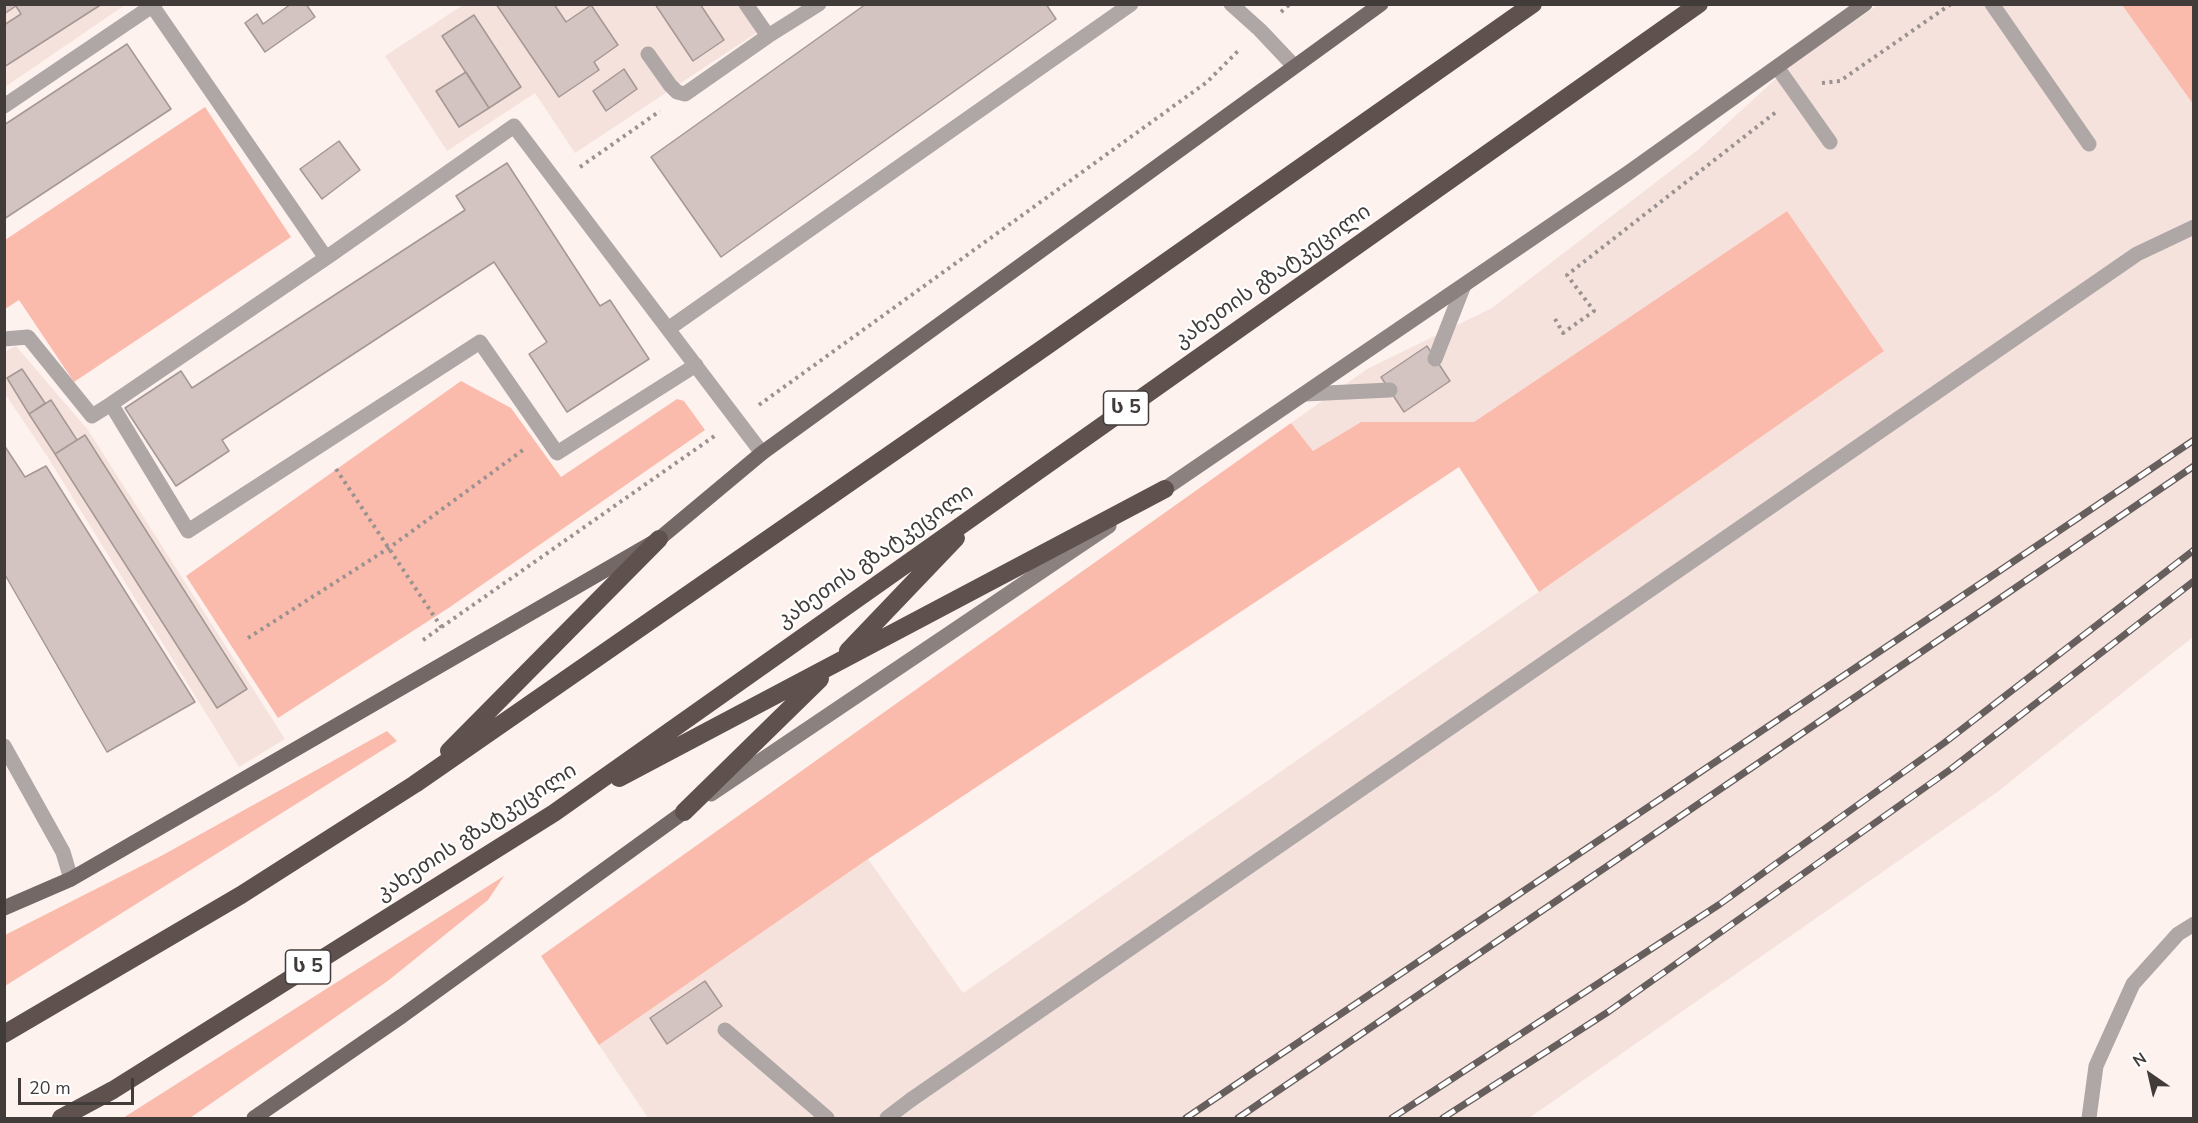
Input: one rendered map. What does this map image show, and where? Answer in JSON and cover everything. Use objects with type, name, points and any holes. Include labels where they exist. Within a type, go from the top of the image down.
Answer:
[{"type":"highway","points":[[4,1034],[241,895],[415,784],[1045,347],[1533,4]]},
{"type":"highway","name":"კახეთის გზატკეცილი","points":[[61,1119],[113,1090],[554,813],[1699,4]]},
{"type":"highway","points":[[554,813],[1166,489]]},
{"type":"highway","points":[[684,812],[836,663],[984,508]]},
{"type":"highway","points":[[415,784],[659,539]]},
{"type":"main road","points":[[4,908],[71,879],[659,539],[762,453],[1381,4]]},
{"type":"main road","points":[[254,1119],[402,1016],[684,812]]},
{"type":"street","points":[[746,4],[768,36]]},
{"type":"street","points":[[648,54],[670,85],[677,92],[685,94],[768,36],[819,4]]},
{"type":"street","points":[[668,329],[1131,4]]},
{"type":"street","points":[[1231,4],[1260,30],[1294,66]]},
{"type":"street","points":[[684,812],[1305,394],[1628,173],[1865,4]]},
{"type":"street","points":[[1992,4],[2089,144]]},
{"type":"street","points":[[4,105],[153,5],[326,258]]},
{"type":"street","points":[[1777,67],[1830,142]]},
{"type":"street","points":[[4,339],[28,337],[92,416],[326,258],[514,126],[762,453]]},
{"type":"street","points":[[887,1119],[912,1099],[2137,254],[2193,227]]},
{"type":"street","points":[[1436,359],[1464,285]]},
{"type":"street","points":[[111,404],[188,531],[480,342],[557,453],[696,365]]},
{"type":"street","points":[[1305,394],[1390,390]]},
{"type":"street","points":[[4,746],[63,852],[71,879]]},
{"type":"street","points":[[2090,1119],[2096,1066],[2133,984],[2178,934],[2193,924]]},
{"type":"street","points":[[725,1030],[827,1119]]},
{"type":"path","points":[[423,640],[737,420],[1207,82],[1290,4]]},
{"type":"path","points":[[1554,319],[1563,333],[1594,311],[1567,275],[1798,97],[1818,83],[1840,81],[1951,4]]},
{"type":"path","points":[[557,183],[685,94]]},
{"type":"path","points":[[248,638],[388,548],[544,434]]},
{"type":"path","points":[[320,446],[442,628]]},
{"type":"shaded area","points":[[5,5],[125,5],[5,87]]},
{"type":"shaded area","points":[[463,5],[739,5],[758,32],[575,153],[535,93],[447,151],[385,56]]},
{"type":"shaded area","points":[[1878,5],[2122,5],[2193,104],[2193,637],[1996,793],[1529,1118],[648,1118],[599,1045],[868,859],[963,993],[1884,351],[1787,211],[1474,422],[1361,422],[1313,451],[1291,423],[1367,369],[1492,308],[1699,149],[1792,64]]},
{"type":"shaded area","points":[[2122,5],[2193,5],[2193,104]]},
{"type":"shaded area","points":[[205,107],[291,237],[74,382],[19,300],[5,309],[5,240]]},
{"type":"shaded area","points":[[1787,211],[1884,351],[1539,592],[1459,467],[868,859],[599,1045],[541,956],[1291,423],[1313,451],[1361,422],[1474,422]]},
{"type":"shaded area","points":[[16,346],[88,430],[285,739],[239,767],[47,456],[5,394],[4,352]]},
{"type":"shaded area","points":[[461,381],[511,408],[561,477],[677,399],[684,401],[705,430],[450,607],[278,718],[186,576]]},
{"type":"shaded area","points":[[387,731],[397,741],[5,986],[5,935],[161,856]]},
{"type":"shaded area","points":[[504,876],[488,900],[389,980],[190,1118],[123,1118]]},
{"type":"building","points":[[4,4],[102,4],[4,67],[4,25],[21,14],[16,6],[4,14]]},
{"type":"building","points":[[291,4],[306,4],[315,17],[265,52],[245,23],[257,14],[263,24]]},
{"type":"building","points":[[496,4],[554,4],[566,22],[591,5],[618,45],[594,62],[599,70],[559,97]]},
{"type":"building","points":[[655,4],[700,4],[724,40],[693,61]]},
{"type":"building","points":[[866,4],[1046,4],[1056,19],[721,257],[651,157]]},
{"type":"building","points":[[474,15],[521,87],[489,108],[442,36]]},
{"type":"building","points":[[127,44],[171,109],[4,219],[4,125]]},
{"type":"building","points":[[624,69],[637,89],[606,111],[593,91]]},
{"type":"building","points":[[466,72],[489,108],[459,127],[436,91]]},
{"type":"building","points":[[339,141],[360,170],[322,199],[300,169]]},
{"type":"building","points":[[507,163],[600,306],[610,300],[649,359],[567,412],[529,354],[547,342],[494,262],[222,440],[229,451],[176,486],[125,408],[181,371],[192,388],[465,210],[456,196]]},
{"type":"building","points":[[1427,346],[1450,381],[1404,412],[1381,377]]},
{"type":"building","points":[[22,369],[45,403],[29,414],[7,378]]},
{"type":"building","points":[[51,400],[77,440],[55,454],[29,414]]},
{"type":"building","points":[[85,435],[247,689],[217,708],[55,454]]},
{"type":"building","points":[[4,445],[25,477],[46,466],[195,702],[107,752],[4,573]]},
{"type":"building","points":[[705,981],[722,1006],[667,1044],[650,1018]]},
{"type":"railway","points":[[1186,1118],[2194,440]]},
{"type":"railway","points":[[1238,1118],[2194,466]]},
{"type":"railway","points":[[1392,1118],[1720,904],[1944,743],[2194,550]]},
{"type":"railway","points":[[1443,1118],[1608,1012],[1951,769],[2194,581]]}]
